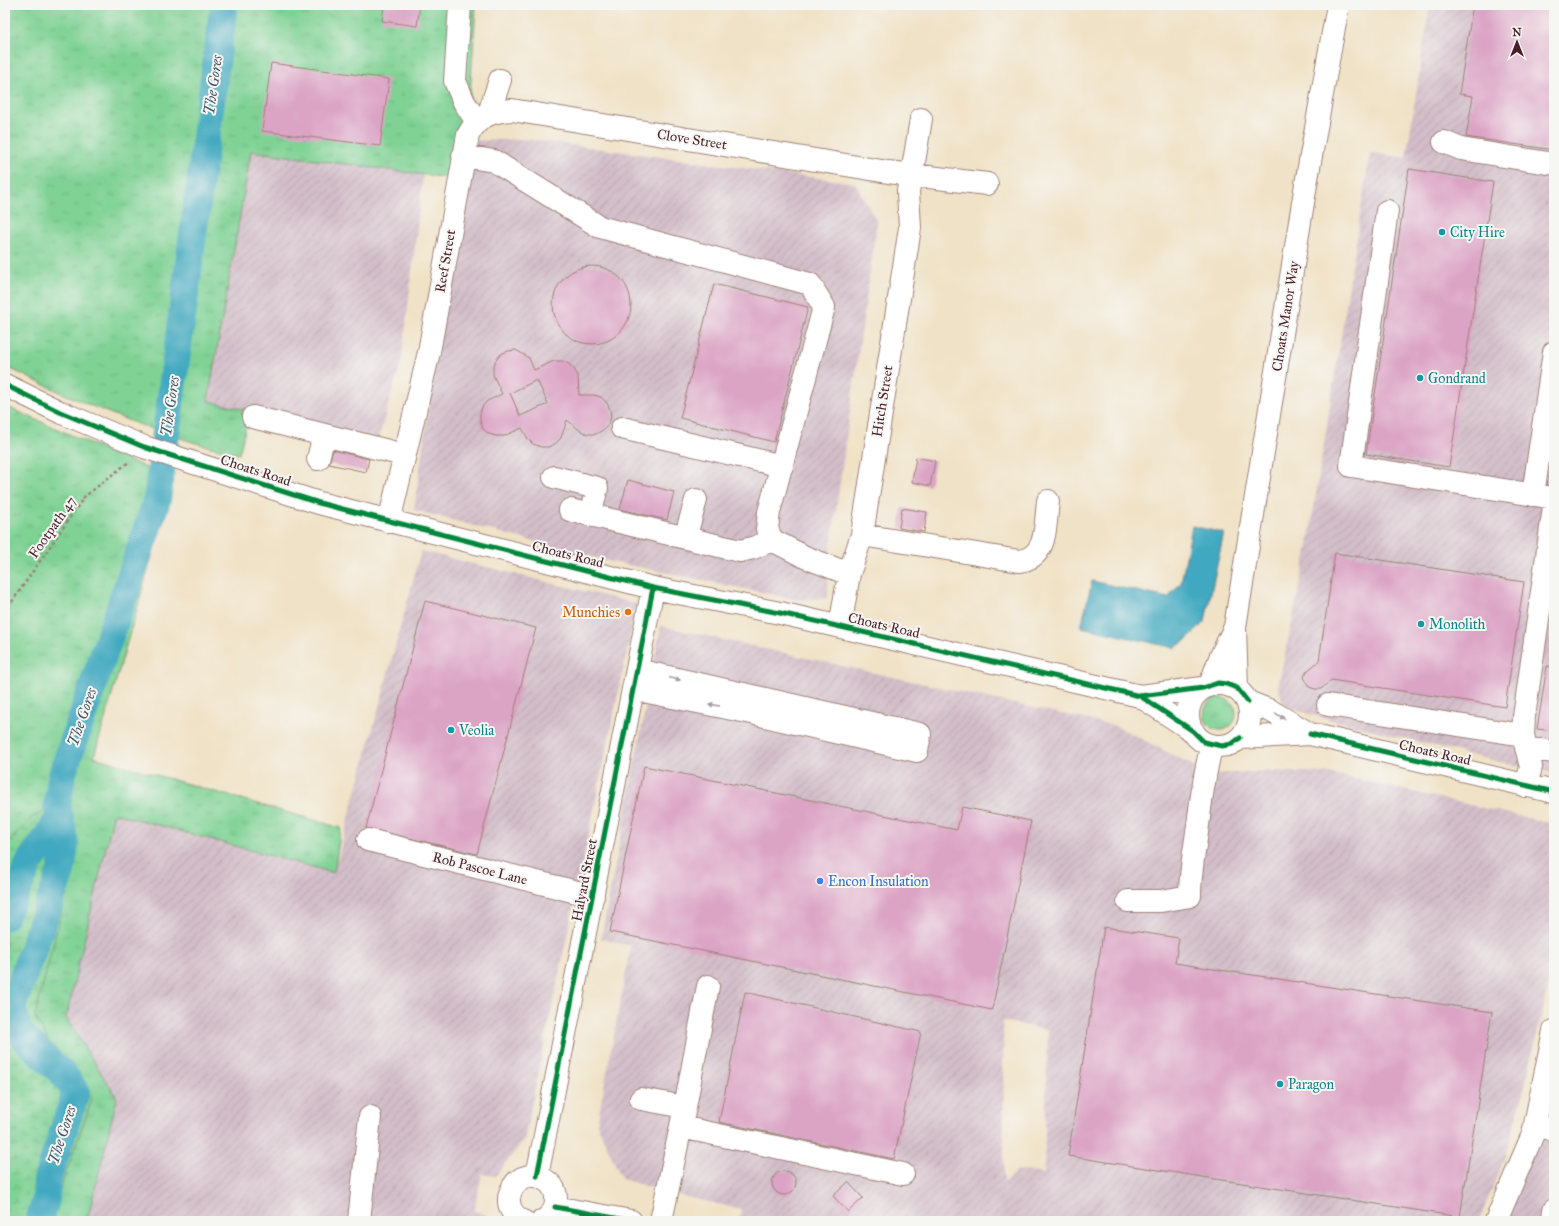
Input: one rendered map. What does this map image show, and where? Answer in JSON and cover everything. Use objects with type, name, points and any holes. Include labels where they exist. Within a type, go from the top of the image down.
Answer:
[{"type":"street","points":[[460,5],[455,81],[464,102],[483,117]]},
{"type":"street","name":"Choats Manor Way","points":[[1242,695],[1235,628],[1306,184],[1338,5]]},
{"type":"street","name":"Reef Street","points":[[389,522],[429,352],[468,134],[483,117],[500,80]]},
{"type":"street","name":"Clove Street","points":[[483,117],[512,110],[910,174],[988,184]]},
{"type":"street","name":"Hitch Street","points":[[840,627],[849,574],[862,535],[910,228],[908,191],[921,119]]},
{"type":"street","points":[[1444,142],[1461,149],[1554,164]]},
{"type":"street","points":[[463,156],[494,161],[600,227],[810,284],[824,307],[769,512],[767,529],[772,540],[805,557],[849,574]]},
{"type":"street","points":[[1387,211],[1351,466],[1544,496],[1554,352]]},
{"type":"street","name":"Choats Road","points":[[5,385],[60,412],[144,447],[319,503],[653,588],[780,613],[1140,696],[1193,731]]},
{"type":"street","points":[[253,417],[404,455]]},
{"type":"street","points":[[622,428],[782,466]]},
{"type":"street","points":[[318,459],[324,435]]},
{"type":"street","points":[[554,477],[597,488],[580,513],[740,551],[753,548],[772,540]]},
{"type":"street","points":[[685,538],[696,500]]},
{"type":"street","points":[[862,535],[1019,561],[1027,560],[1035,556],[1042,546],[1048,501]]},
{"type":"street","points":[[1526,786],[1531,767],[1524,742],[1554,507]]},
{"type":"street","name":"Halyard Street","points":[[537,1176],[653,588]]},
{"type":"street","name":"Choats Manor Way","points":[[1207,686],[1235,628]]},
{"type":"street","points":[[635,680],[754,705],[920,734],[917,751],[754,705]]},
{"type":"street","points":[[1226,684],[1242,695],[1251,712],[1250,722],[1246,731],[1240,738],[1227,745],[1212,745],[1204,742],[1193,731],[1188,715],[1189,707],[1192,700],[1207,686],[1226,684]]},
{"type":"street","name":"Choats Road","points":[[1140,696],[1207,686]]},
{"type":"street","name":"Choats Road","points":[[1242,695],[1310,734]]},
{"type":"street","points":[[1328,705],[1524,742],[1554,752]]},
{"type":"street","name":"Choats Road","points":[[1240,738],[1310,734],[1554,792]]},
{"type":"street","points":[[1128,901],[1160,901],[1190,896],[1192,858],[1206,764],[1212,745]]},
{"type":"street","name":"Rob Pascoe Lane","points":[[368,840],[593,896]]},
{"type":"street","points":[[661,1221],[708,986]]},
{"type":"street","points":[[1496,1221],[1533,1134],[1544,1128],[1554,1031]]},
{"type":"street","points":[[642,1099],[683,1117],[903,1174]]},
{"type":"street","points":[[359,1221],[370,1117]]},
{"type":"street","points":[[523,1221],[514,1214],[510,1208],[509,1194],[517,1182],[530,1176],[537,1176],[551,1184],[555,1191],[549,1214],[631,1221]]},
{"type":"street","points":[[1554,1210],[1552,1218],[1554,1218]]},
{"type":"shaded area","points":[[272,5],[423,175],[402,359],[377,443],[208,401],[251,151]]},
{"type":"shaded area","points":[[1430,5],[1554,5],[1554,773],[1499,762],[1309,714],[1283,703],[1278,687],[1307,551],[1370,153],[1406,158]]},
{"type":"shaded area","points":[[527,139],[855,183],[877,222],[829,559],[828,598],[799,600],[604,560],[414,510],[467,141]]},
{"type":"shaded area","points":[[421,551],[637,604],[524,1140],[495,1176],[482,1174],[474,1211],[486,1215],[490,1221],[87,1221],[117,1098],[66,1018],[114,813],[334,873]]},
{"type":"shaded area","points":[[661,626],[1116,726],[1210,774],[1268,771],[1329,773],[1554,824],[1554,962],[1522,1098],[1504,1159],[1479,1221],[738,1221],[741,1209],[668,1193],[622,1179],[597,1124],[631,946],[601,939]],"holes":[[[1003,1021],[1048,1030],[1044,1174],[1018,1170],[1004,1182]]]},
{"type":"shaded area","points":[[1554,1046],[1554,1221],[1505,1221]]},
{"type":"green space","points":[[5,5],[476,5],[467,141],[462,180],[251,151],[208,401],[250,411],[239,454],[178,438],[149,428],[91,406],[5,366]]},
{"type":"green space","points":[[5,406],[174,480],[94,757],[341,828],[334,873],[114,813],[66,1018],[117,1098],[87,1221],[5,1221]]},
{"type":"green space","points":[[1217,698],[1223,698],[1233,705],[1236,714],[1235,720],[1229,727],[1223,730],[1217,730],[1207,723],[1204,717],[1204,711],[1211,701]]},
{"type":"green space","points":[[57,805],[67,813],[78,847],[35,1016],[52,1048],[92,1099],[49,1221],[5,1221],[5,846],[33,817]]},
{"type":"water","points":[[1192,526],[1224,533],[1205,621],[1189,638],[1175,648],[1081,627],[1092,581],[1168,598],[1181,583]]},
{"type":"building","points":[[384,5],[420,5],[417,26],[382,21]]},
{"type":"building","points":[[1473,5],[1554,5],[1554,150],[1466,137],[1473,96],[1459,94]]},
{"type":"building","points":[[271,63],[389,79],[380,146],[262,131]]},
{"type":"building","points":[[1409,169],[1493,182],[1449,467],[1366,454]]},
{"type":"building","points":[[592,266],[607,269],[614,273],[624,283],[628,290],[631,305],[628,320],[624,327],[614,337],[607,341],[592,344],[577,341],[570,337],[560,327],[556,320],[553,305],[556,290],[560,283],[570,273],[577,269]]},
{"type":"building","points":[[714,284],[808,307],[774,442],[680,418]]},
{"type":"building","points":[[516,350],[529,358],[534,370],[554,361],[562,361],[569,364],[578,376],[579,395],[594,395],[601,397],[607,403],[611,417],[608,425],[596,434],[588,434],[581,431],[567,420],[561,438],[555,444],[548,447],[541,447],[533,444],[528,439],[522,428],[504,436],[489,434],[483,429],[480,421],[480,414],[482,407],[487,401],[502,394],[493,375],[493,367],[501,354]],"holes":[[[537,380],[548,404],[520,416],[510,393]]]},
{"type":"building","points":[[333,450],[369,459],[366,472],[329,464]]},
{"type":"building","points":[[916,457],[935,461],[930,486],[912,482]]},
{"type":"building","points":[[628,480],[674,492],[667,520],[620,509]]},
{"type":"building","points":[[902,508],[927,512],[924,532],[899,528]]},
{"type":"building","name":"Monolith","points":[[1335,553],[1524,582],[1505,707],[1331,680],[1321,689],[1309,687],[1304,677],[1307,671],[1319,661]]},
{"type":"building","name":"Veolia","points":[[425,601],[536,628],[477,854],[366,828]]},
{"type":"building","points":[[1547,666],[1554,667],[1554,731],[1537,729]]},
{"type":"building","name":"Encon Insulation","points":[[644,766],[957,830],[962,807],[1031,821],[992,1010],[610,932]]},
{"type":"building","name":"Paragon","points":[[1104,927],[1179,938],[1175,963],[1492,1012],[1460,1217],[1068,1156]]},
{"type":"building","points":[[745,992],[921,1032],[894,1159],[719,1122]]},
{"type":"building","points":[[784,1171],[789,1172],[795,1178],[795,1188],[789,1194],[784,1195],[779,1194],[773,1188],[772,1183],[773,1178],[779,1172]]},
{"type":"building","points":[[848,1182],[863,1198],[848,1212],[833,1196]]},
{"type":"waterway","name":"The Gores","points":[[39,1221],[46,1199],[47,1181],[76,1092],[64,1075],[18,1032],[12,1007],[61,871],[65,844],[57,805],[62,775],[157,500],[224,5]]},
{"type":"waterway","name":"The Gores","points":[[5,916],[30,862],[60,818]]},
{"type":"cycle path","points":[[5,385],[60,412],[144,447],[319,503],[653,588],[780,613],[1140,696],[1193,731],[1204,742],[1222,746],[1232,744],[1240,738]]},
{"type":"cycle path","points":[[537,1176],[653,588]]},
{"type":"cycle path","points":[[1140,696],[1203,688],[1218,683],[1237,688],[1248,702]]},
{"type":"cycle path","points":[[1310,734],[1554,792]]},
{"type":"cycle path","points":[[555,1207],[631,1221]]},
{"type":"place","name":"City Hire","points":[[1442,232]]},
{"type":"place","name":"Gondrand","points":[[1420,378]]},
{"type":"place","name":"Munchies","points":[[628,612]]},
{"type":"place","name":"Monolith","points":[[1421,624]]},
{"type":"place","name":"Veolia","points":[[451,730]]},
{"type":"place","name":"Encon Insulation","points":[[820,881]]},
{"type":"place","name":"Paragon","points":[[1280,1084]]}]
